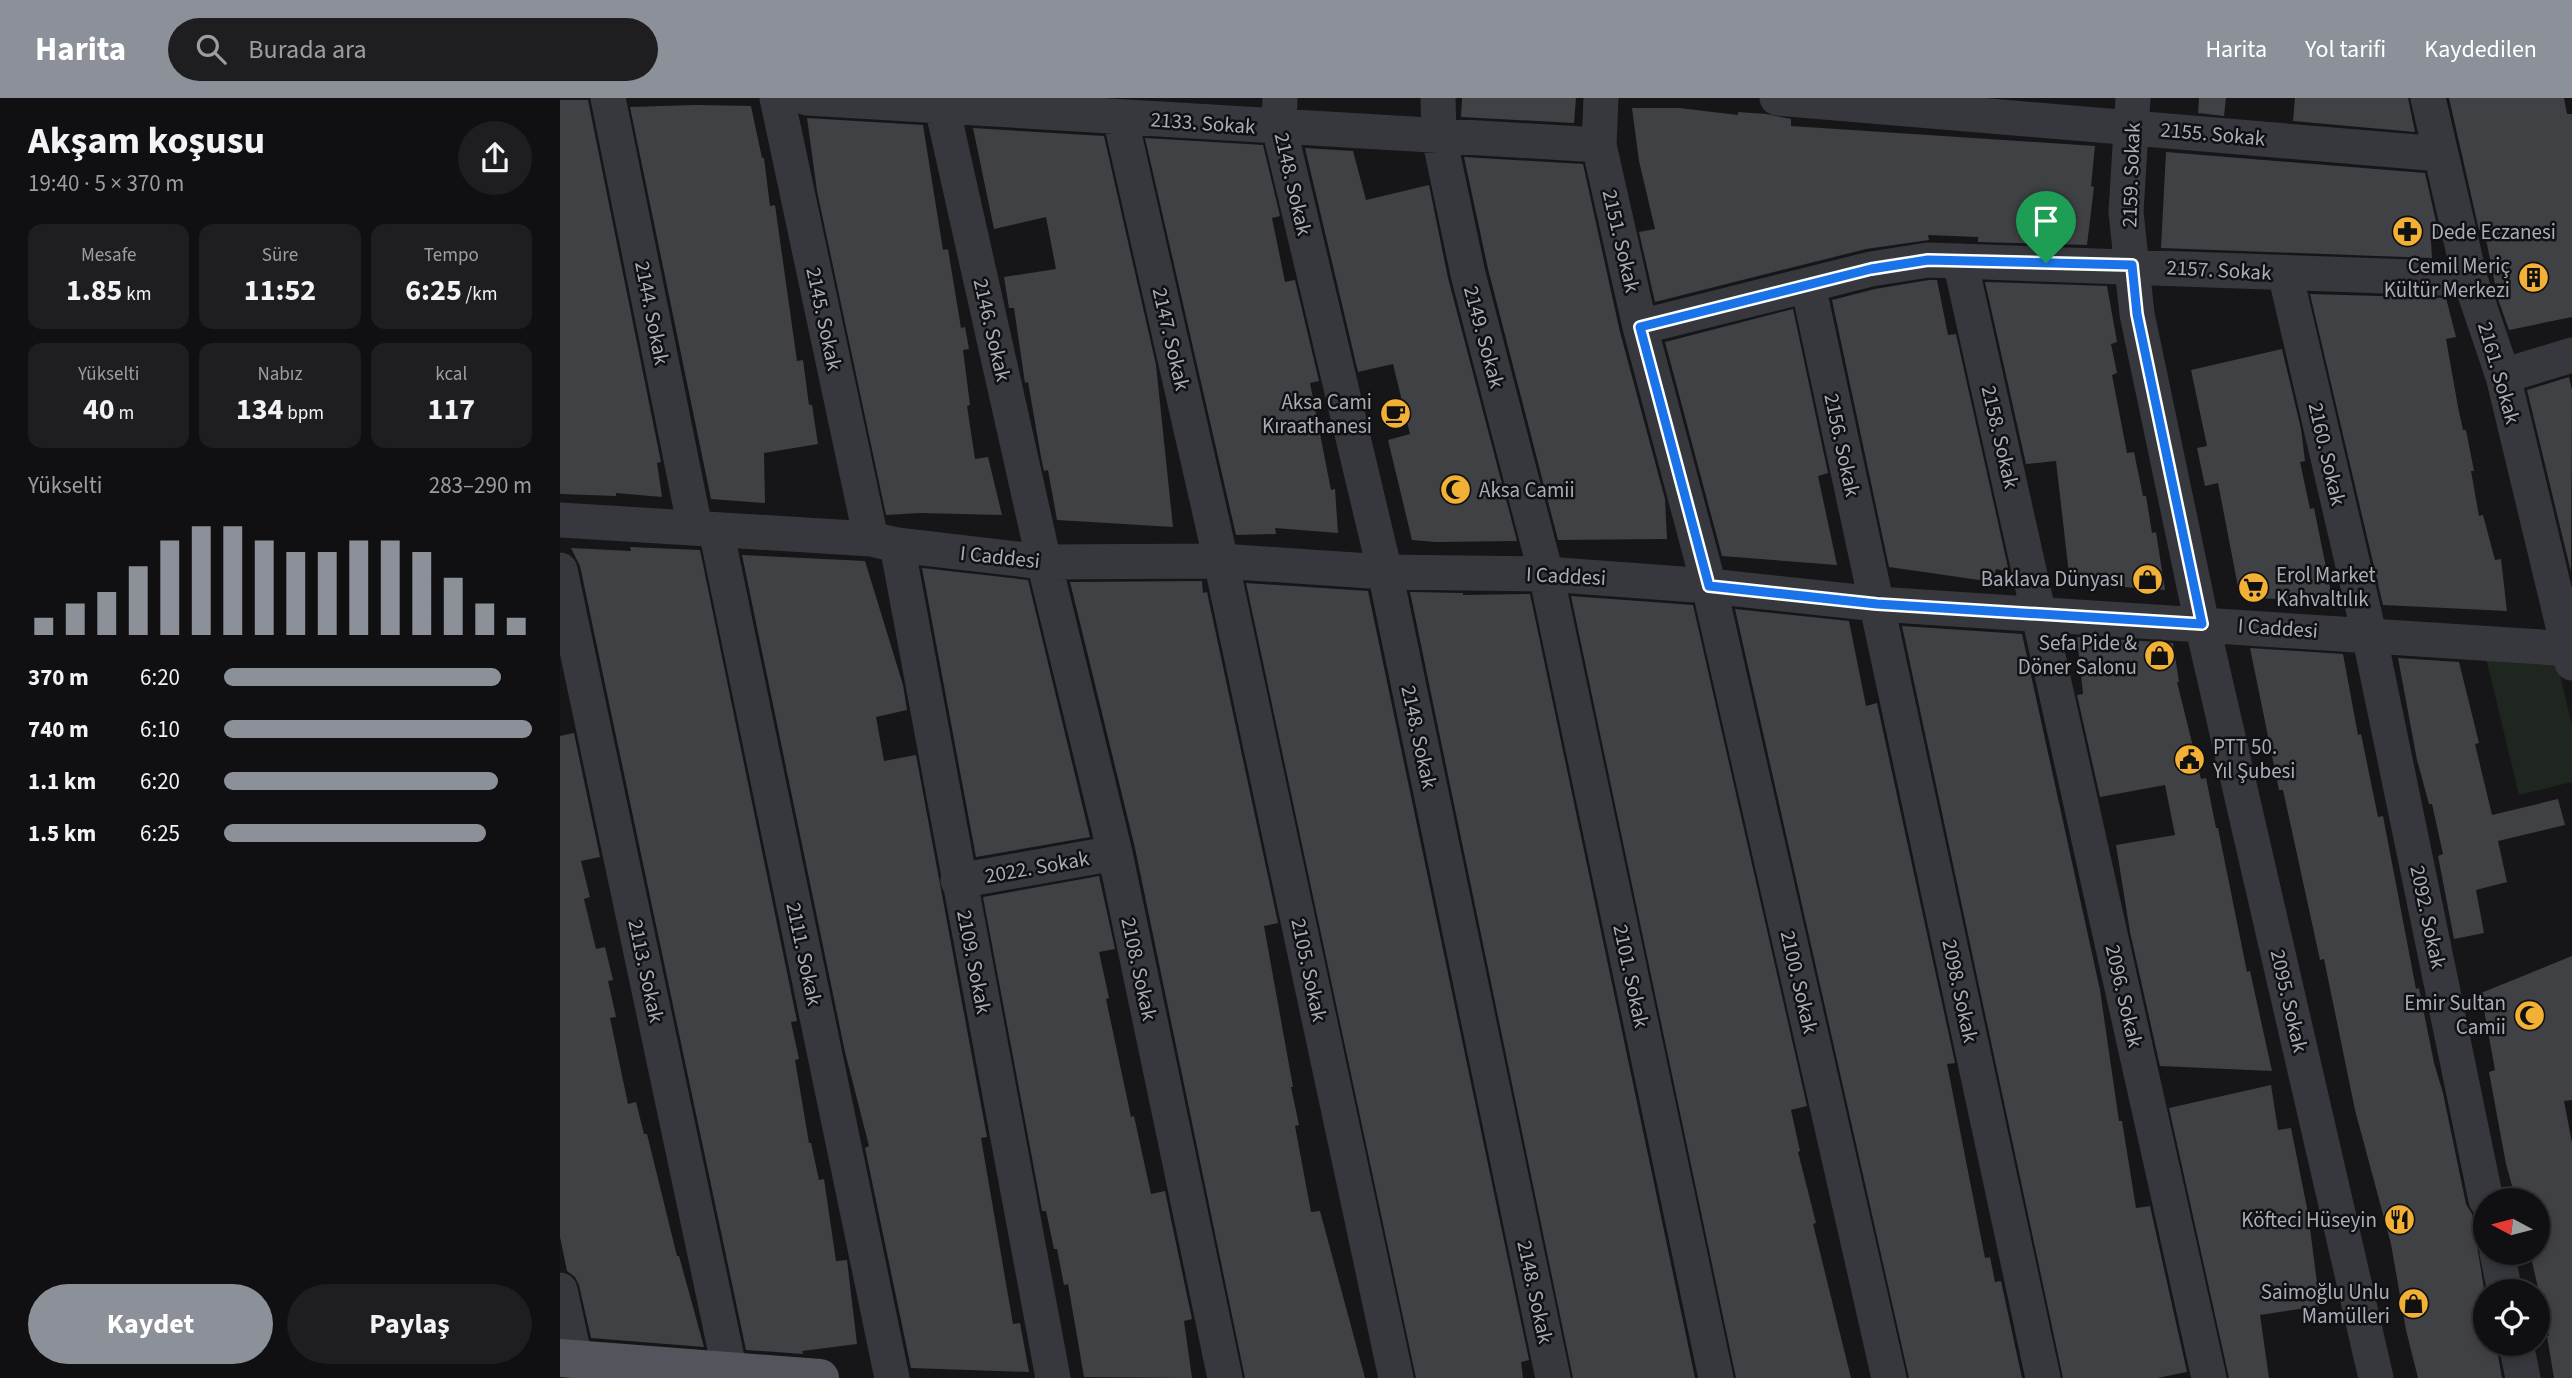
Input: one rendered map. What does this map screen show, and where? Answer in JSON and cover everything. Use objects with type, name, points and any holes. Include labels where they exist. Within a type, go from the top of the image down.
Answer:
[{"type":"main road","points":[[568,1359],[653,1371],[730,1372],[821,1378]]},
{"type":"street","name":"2144. Sokak","points":[[608,98],[706,529]]},
{"type":"street","name":"2145. Sokak","points":[[777,98],[884,542]]},
{"type":"street","name":"2133. Sokak","points":[[807,98],[1075,106],[1140,112],[1280,113],[1439,136],[1599,145]]},
{"type":"street","name":"2149. Sokak","points":[[1438,98],[1439,136],[1468,274],[1546,574]]},
{"type":"street","name":"2151. Sokak","points":[[1601,98],[1599,145],[1640,327],[1709,586]]},
{"type":"street","name":"2155. Sokak","points":[[1777,98],[2133,113],[2440,154]]},
{"type":"street","name":"2161. Sokak","points":[[2428,98],[2470,279],[2503,376],[2571,653]]},
{"type":"street","name":"2146. Sokak","points":[[941,102],[1044,562]]},
{"type":"street","name":"2147. Sokak","points":[[1140,112],[1221,561]]},
{"type":"street","name":"2148. Sokak","points":[[1280,113],[1385,572],[1553,1378]]},
{"type":"street","name":"2159. Sokak","points":[[2133,113],[2126,212],[2137,314],[2202,624]]},
{"type":"street","name":"2157. Sokak","points":[[1640,327],[1882,267],[1928,260],[2132,265],[2470,279]]},
{"type":"street","name":"2158. Sokak","points":[[1960,261],[2039,613]]},
{"type":"street","name":"2160. Sokak","points":[[2285,273],[2370,634]]},
{"type":"street","name":"2156. Sokak","points":[[1808,285],[1877,604]]},
{"type":"street","points":[[2503,376],[2572,355]]},
{"type":"street","name":"I Caddesi","points":[[560,520],[884,542],[1044,562],[1221,561],[1385,572],[1546,574],[1709,586],[1877,604],[2370,634],[2571,653]]},
{"type":"street","name":"2111. Sokak","points":[[706,529],[892,1378]]},
{"type":"street","name":"2109. Sokak","points":[[884,542],[958,881],[1053,1378]]},
{"type":"street","name":"2105. Sokak","points":[[1221,561],[1396,1378]]},
{"type":"street","name":"2108. Sokak","points":[[1044,562],[1115,853],[1225,1378]]},
{"type":"street","name":"2113. Sokak","points":[[560,570],[575,712],[730,1372]]},
{"type":"street","name":"2101. Sokak","points":[[1546,574],[1716,1378]]},
{"type":"street","name":"2100. Sokak","points":[[1709,586],[1889,1378]]},
{"type":"street","name":"2098. Sokak","points":[[1877,604],[2043,1378]]},
{"type":"street","name":"2096. Sokak","points":[[2039,613],[2209,1378]]},
{"type":"street","name":"2095. Sokak","points":[[2202,624],[2376,1378]]},
{"type":"street","name":"2092. Sokak","points":[[2370,634],[2484,1188]]},
{"type":"street","name":"2022. Sokak","points":[[958,881],[1115,853]]},
{"type":"street","points":[[560,1290],[568,1359]]},
{"type":"street","points":[[2518,1356],[2523,1378]]},
{"type":"shaded area","points":[[2486,658],[2553,663],[2558,667],[2572,725],[2572,782],[2519,795]]},
{"type":"building","points":[[1462,98],[1576,98],[1574,123],[1461,117]]},
{"type":"building","points":[[2199,98],[2226,98],[2224,116],[2198,113]]},
{"type":"building","points":[[2295,98],[2408,98],[2415,132],[2293,121]]},
{"type":"building","points":[[2449,98],[2564,98],[2567,114],[2572,114],[2572,317],[2509,330],[2498,299],[2484,229],[2479,230]]},
{"type":"building","points":[[560,100],[588,100],[661,462],[657,463],[662,497],[616,493],[616,496],[560,494]]},
{"type":"building","points":[[751,106],[764,158],[770,206],[775,205],[797,361],[803,360],[809,405],[812,405],[818,444],[764,453],[765,503],[711,499],[630,107]]},
{"type":"building","points":[[1632,108],[1679,108],[1738,115],[1738,112],[1766,114],[1791,119],[1791,126],[2095,146],[2091,186],[2094,187],[2087,245],[1978,242],[1978,237],[1928,235],[1929,240],[1866,249],[1655,302],[1639,232],[1655,229],[1639,161]]},
{"type":"building","points":[[807,118],[923,125],[943,250],[948,249],[961,328],[965,327],[969,349],[963,350],[970,405],[967,406],[975,459],[988,457],[1002,515],[886,515],[817,191]]},
{"type":"building","points":[[973,128],[1104,136],[1156,365],[1173,527],[1057,520],[1048,470],[1044,471],[1041,457],[1028,382],[1025,383],[1014,308],[1009,308],[1004,277],[1056,269],[1046,217],[994,229]]},
{"type":"building","points":[[1145,138],[1263,145],[1280,216],[1272,218],[1285,282],[1295,280],[1319,381],[1310,383],[1331,490],[1335,489],[1338,533],[1275,528],[1276,534],[1236,535]]},
{"type":"building","points":[[1305,148],[1353,151],[1366,200],[1429,185],[1448,278],[1517,541],[1412,540],[1388,440],[1410,434],[1393,364],[1358,372]]},
{"type":"building","points":[[2166,152],[2425,173],[2440,239],[2431,241],[2432,258],[2161,248]]},
{"type":"building","points":[[1464,157],[1583,164],[1620,332],[1665,499],[1667,539],[1558,540],[1488,269]]},
{"type":"building","points":[[1937,280],[1948,335],[1956,334],[2009,572],[1996,569],[1993,582],[1889,567],[1832,300]]},
{"type":"building","points":[[1985,282],[2107,286],[2117,342],[2111,344],[2117,373],[2112,375],[2127,453],[2134,452],[2143,496],[2146,496],[2152,533],[2156,532],[2165,590],[2110,586],[2109,583],[2070,583],[2056,461],[2026,464]]},
{"type":"building","points":[[2310,294],[2446,298],[2456,337],[2446,339],[2458,407],[2463,430],[2466,430],[2474,471],[2471,471],[2479,516],[2483,515],[2495,560],[2501,559],[2507,611],[2383,605]]},
{"type":"building","points":[[1793,309],[1828,473],[1818,476],[1837,565],[1722,556],[1665,342]]},
{"type":"building","points":[[2282,349],[2301,429],[2305,461],[2300,462],[2310,509],[2314,508],[2333,602],[2240,597],[2218,483],[2205,486],[2197,448],[2207,446],[2191,370]]},
{"type":"building","points":[[2569,377],[2572,390],[2571,572],[2527,390]]},
{"type":"building","points":[[630,547],[700,550],[797,1021],[791,1022],[799,1059],[795,1060],[809,1143],[819,1180],[824,1179],[836,1261],[847,1260],[857,1344],[802,1351],[803,1354],[746,1350],[580,566],[571,548],[631,551]]},
{"type":"building","points":[[742,555],[865,561],[903,685],[907,710],[876,717],[884,761],[916,755],[987,1137],[981,1138],[1013,1324],[1020,1323],[1029,1372],[911,1368],[865,1148],[869,1146],[845,1052]]},
{"type":"building","points":[[922,568],[1028,580],[1090,837],[976,857]]},
{"type":"building","points":[[1202,581],[1203,593],[1207,592],[1278,923],[1264,926],[1293,1087],[1299,1125],[1295,1126],[1311,1212],[1320,1211],[1365,1378],[1245,1378],[1135,848],[1070,582]]},
{"type":"building","points":[[1246,583],[1368,591],[1529,1360],[1521,1362],[1523,1378],[1416,1378]]},
{"type":"building","points":[[1410,592],[1463,595],[1530,594],[1695,1378],[1573,1378]]},
{"type":"building","points":[[1571,596],[1693,605],[1807,1106],[1791,1110],[1800,1151],[1798,1152],[1816,1223],[1813,1224],[1851,1378],[1736,1378]]},
{"type":"building","points":[[1735,609],[1849,621],[1866,706],[1877,703],[1955,1063],[1947,1064],[1985,1258],[1990,1257],[1995,1282],[2001,1281],[2022,1378],[1909,1378]]},
{"type":"building","points":[[1902,626],[2022,634],[2100,990],[2119,1121],[2122,1121],[2136,1208],[2150,1206],[2187,1372],[2157,1378],[2063,1378]]},
{"type":"building","points":[[2077,637],[2173,643],[2177,682],[2201,779],[2206,778],[2247,972],[2250,971],[2272,1071],[2160,1066],[2130,932],[2116,845],[2175,835],[2165,785],[2100,797],[2077,695],[2083,694]]},
{"type":"building","points":[[2250,648],[2343,654],[2358,735],[2361,734],[2378,817],[2383,816],[2416,989],[2419,988],[2466,1204],[2472,1214],[2473,1265],[2480,1265],[2482,1279],[2473,1279],[2473,1356],[2498,1356],[2502,1378],[2418,1378],[2406,1330],[2391,1244],[2355,1110],[2324,959],[2320,960],[2283,790],[2279,790]]},
{"type":"building","points":[[2398,658],[2459,662],[2479,743],[2475,744],[2492,815],[2558,799],[2565,825],[2498,841],[2507,882],[2476,890],[2484,933],[2454,939],[2438,856],[2443,854],[2432,804],[2429,804],[2417,760]]},
{"type":"building","points":[[574,733],[600,857],[581,861],[590,897],[584,899],[596,949],[605,947],[613,980],[608,981],[616,1017],[610,1018],[628,1104],[636,1102],[644,1134],[647,1134],[677,1256],[704,1347],[591,1338],[579,1285],[575,1277],[567,1271],[560,1237],[560,736]]},
{"type":"building","points":[[1099,876],[1115,949],[1099,952],[1109,998],[1106,999],[1131,1117],[1134,1116],[1151,1194],[1165,1191],[1192,1319],[1184,1321],[1192,1378],[1084,1377],[1068,1284],[1064,1285],[1046,1211],[1042,1211],[983,897]]},
{"type":"building","points":[[2572,956],[2572,1100],[2564,1101],[2572,1143],[2572,1378],[2554,1378],[2550,1354],[2550,1279],[2536,1279],[2533,1265],[2550,1265],[2550,1188],[2513,1188],[2489,1072],[2495,1070],[2481,993]]},
{"type":"building","points":[[2271,1085],[2278,1130],[2291,1128],[2308,1213],[2320,1306],[2260,1315],[2269,1378],[2229,1378],[2169,1108]]},
{"type":"place","name":"Dede Eczanesi","points":[[2408,232]]},
{"type":"place","name":"Cemil Meriç Kültür Merkezi","points":[[2533,278]]},
{"type":"place","name":"Aksa Cami Kıraathanesi","points":[[1395,414]]},
{"type":"place","name":"Aksa Camii","points":[[1456,490]]},
{"type":"place","name":"Baklava Dünyası","points":[[2147,579]]},
{"type":"place","name":"Erol Market Kahvaltılık","points":[[2253,587]]},
{"type":"place","name":"Sefa Pide & Döner Salonu","points":[[2160,655]]},
{"type":"place","name":"PTT 50. Yıl Şubesi","points":[[2190,759]]},
{"type":"place","name":"Emir Sultan Camii","points":[[2529,1015]]},
{"type":"place","name":"Köfteci Hüseyin","points":[[2400,1220]]},
{"type":"place","name":"Saimoğlu Unlu Mamülleri","points":[[2413,1304]]},
{"type":"route","points":[[1928,260],[2046,263],[2132,265],[2137,314],[2202,624],[1877,604],[1709,586],[1640,327],[1871,269],[1928,260]]}]
